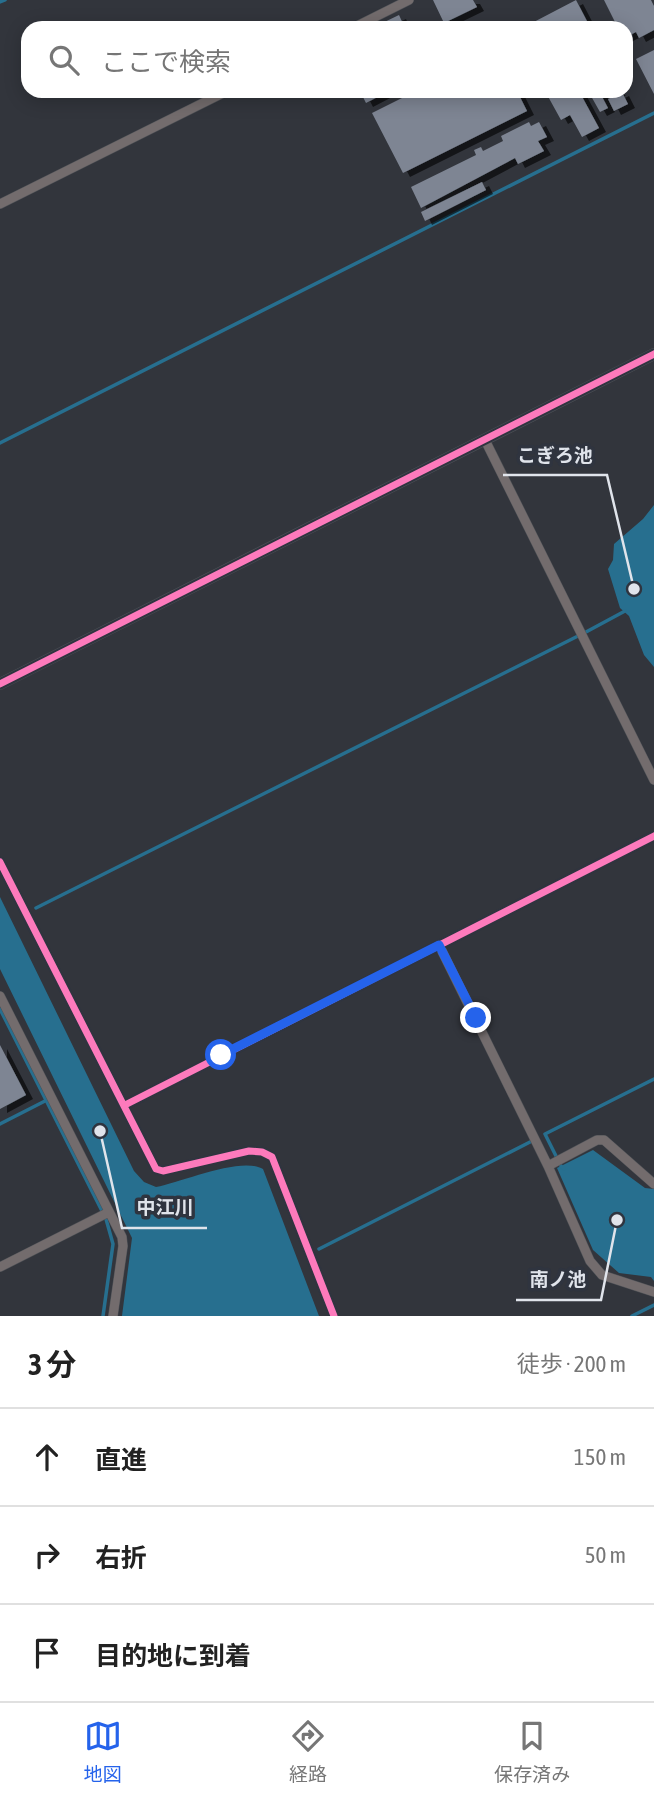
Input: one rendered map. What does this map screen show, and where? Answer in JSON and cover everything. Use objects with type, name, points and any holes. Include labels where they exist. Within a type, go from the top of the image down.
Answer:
[{"type":"street","points":[[367,21],[410,0]]},
{"type":"street","points":[[0,204],[213,98]]},
{"type":"street","points":[[0,684],[654,354]]},
{"type":"street","points":[[485,440],[654,780]]},
{"type":"street","points":[[125,1105],[654,836]]},
{"type":"street","points":[[0,862],[156,1169],[163,1171],[249,1150],[272,1157],[334,1316]]},
{"type":"street","points":[[439,945],[554,1163],[590,1261],[602,1275],[654,1293]]},
{"type":"street","points":[[0,996],[122,1237],[123,1247],[113,1316]]},
{"type":"street","points":[[554,1163],[597,1140],[604,1140],[654,1184]]},
{"type":"street","points":[[0,1267],[109,1212]]},
{"type":"water","points":[[654,505],[654,667],[644,655],[629,616],[620,608],[608,569],[613,560],[614,544],[643,519]]},
{"type":"water","points":[[0,897],[134,1171],[144,1182],[156,1187],[226,1168],[253,1166],[263,1169],[319,1316],[122,1316],[132,1238],[0,969]]},
{"type":"water","points":[[593,1150],[645,1188],[654,1189],[654,1281],[651,1277],[619,1273],[593,1250],[557,1168]]},
{"type":"building","points":[[433,0],[473,0],[477,7],[448,21],[443,21]]},
{"type":"building","points":[[576,0],[587,21],[536,21]]},
{"type":"building","points":[[604,0],[651,0],[654,6],[654,30],[639,38],[636,32],[633,34],[633,21],[614,21]]},
{"type":"building","points":[[399,15],[402,21],[387,21]]},
{"type":"building","points":[[654,50],[654,94],[636,59]]},
{"type":"building","points":[[402,98],[520,98],[527,111],[403,173],[372,113]]},
{"type":"building","points":[[549,98],[583,98],[599,128],[582,137],[570,115],[561,120]]},
{"type":"building","points":[[592,98],[603,98],[608,108],[600,112]]},
{"type":"building","points":[[625,98],[628,104],[614,111],[608,99]]},
{"type":"building","points":[[529,122],[531,126],[539,122],[547,137],[538,141],[544,151],[518,164],[515,158],[421,208],[411,187],[476,155],[474,150],[481,147],[483,151],[503,141],[501,136]]},
{"type":"building","points":[[482,182],[486,190],[425,221],[421,212]]},
{"type":"building","points":[[0,1045],[26,1095],[0,1109]]},
{"type":"waterway","points":[[0,2],[5,0]]},
{"type":"waterway","points":[[0,443],[654,113]]},
{"type":"waterway","points":[[586,632],[625,611]]},
{"type":"waterway","points":[[36,908],[578,636]]},
{"type":"waterway","points":[[0,1009],[102,1211]]},
{"type":"waterway","points":[[564,1169],[545,1134],[654,1079]]},
{"type":"waterway","points":[[0,1124],[45,1101]]},
{"type":"waterway","points":[[319,1249],[532,1141]]},
{"type":"waterway","points":[[103,1316],[113,1244],[106,1219]]},
{"type":"waterway","points":[[632,1316],[654,1305]]},
{"type":"cycle path","points":[[0,684],[654,354]]},
{"type":"cycle path","points":[[125,1105],[654,836]]},
{"type":"cycle path","points":[[0,862],[156,1169],[163,1171],[249,1151],[262,1152],[272,1157],[334,1316]]},
{"type":"place","name":"こぎろ池","points":[[634,589]]},
{"type":"place","name":"中江川","points":[[100,1131]]},
{"type":"place","name":"南ノ池","points":[[617,1220]]},
{"type":"route","points":[[221,1055],[439,945],[476,1018]]}]
